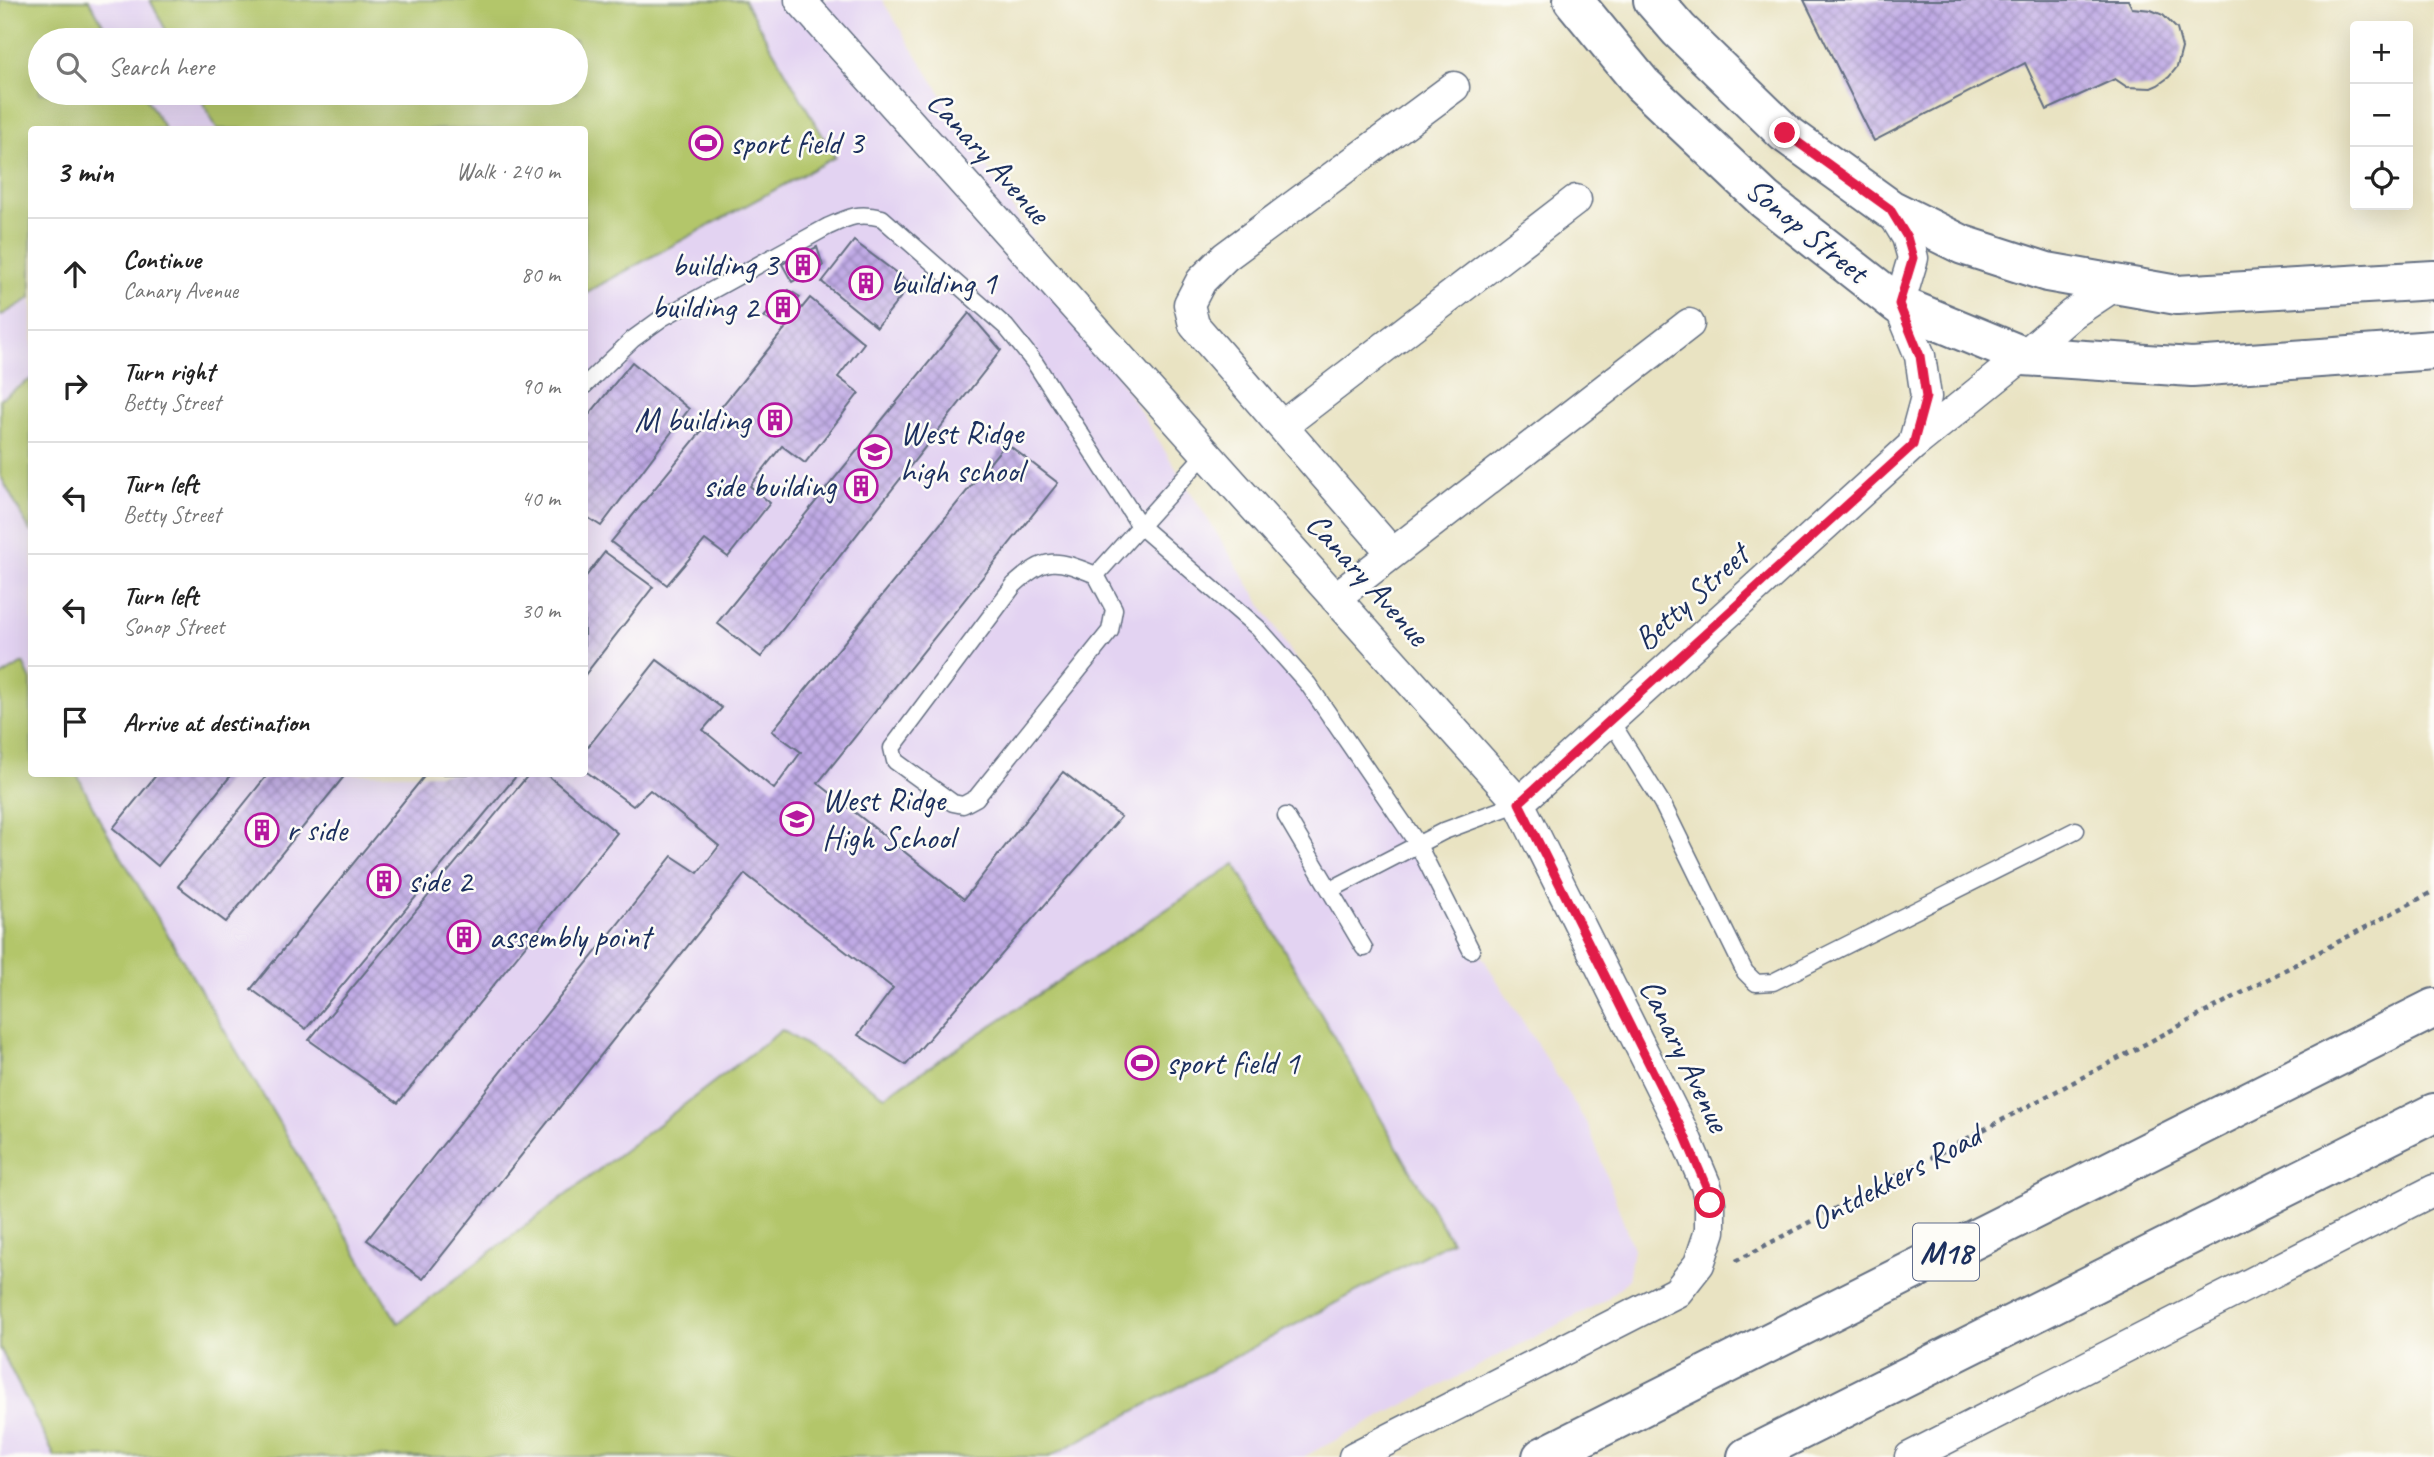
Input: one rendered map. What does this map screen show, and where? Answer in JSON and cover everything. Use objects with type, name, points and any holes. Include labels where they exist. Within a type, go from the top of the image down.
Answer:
[{"type":"street","name":"Canary Avenue","points":[[800,0],[1519,803],[1684,1134],[1706,1186],[1710,1203],[1710,1231],[1699,1264],[1677,1292]]},
{"type":"street","name":"Sonop Street","points":[[1573,0],[1642,84],[1765,200],[1899,304],[2023,356],[2192,367],[2434,350]]},
{"type":"street","name":"Sonop Street","points":[[1654,0],[1679,30],[1785,133],[1890,209],[1963,245],[2047,272],[2177,295],[2434,280]]},
{"type":"street","points":[[1392,554],[1194,325],[1189,304],[1201,281],[1224,257],[1454,87]]},
{"type":"street","points":[[1282,426],[1576,200]]},
{"type":"street","points":[[1890,209],[1907,237],[1913,258],[1899,304],[1920,356],[1926,397],[1913,445]]},
{"type":"street","name":"Betty Street","points":[[1519,803],[1913,445],[2072,314],[2117,284]]},
{"type":"street","points":[[1335,598],[1689,324]]},
{"type":"street","name":"M18","points":[[1542,1457],[2434,1008]]},
{"type":"street","points":[[1746,1457],[2434,1113]]},
{"type":"street","points":[[1910,1457],[2434,1190]]},
{"type":"street","points":[[1354,1457],[1677,1292]]},
{"type":"lane","points":[[588,382],[633,339],[662,318],[827,227],[865,214],[882,218],[990,312],[1019,341],[1140,526],[1258,628],[1308,684],[1417,843],[1471,950]]},
{"type":"lane","points":[[1096,575],[1206,453]]},
{"type":"lane","points":[[1065,562],[1096,575],[1114,609],[1110,631],[976,798],[963,805],[953,803],[895,761],[892,748],[1014,585],[1033,567],[1065,562]]},
{"type":"lane","points":[[1611,720],[1662,803],[1745,972],[1756,983],[1773,982],[2076,830]]},
{"type":"lane","points":[[1330,890],[1417,843],[1519,803]]},
{"type":"lane","points":[[1286,816],[1364,948]]},
{"type":"path","name":"Ontdekkers Road","points":[[1677,1292],[2434,891]]},
{"type":"shaded area","name":"West Ridge high school","points":[[0,0],[882,0],[1589,1127],[1633,1249],[1628,1280],[1604,1301],[1303,1457],[0,1457]]},
{"type":"green space","points":[[0,0],[89,0],[105,28],[28,28],[28,105],[150,105],[163,126],[28,126],[28,300],[0,316]]},
{"type":"green space","name":"sport field 3","points":[[150,0],[744,0],[835,157],[588,291],[588,126],[215,126],[204,105],[588,105],[588,28],[165,28]]},
{"type":"green space","points":[[28,381],[28,527],[0,475],[0,399]]},
{"type":"green space","name":"sport field 1","points":[[23,663],[28,674],[28,777],[78,777],[99,819],[398,1323],[782,1030],[885,1096],[1235,864],[1451,1241],[1049,1457],[55,1457],[0,1348],[0,677]]},
{"type":"building","points":[[1804,0],[2128,0],[2132,8],[2151,10],[2163,15],[2177,29],[2182,48],[2177,67],[2158,85],[2151,88],[2127,87],[2115,79],[2047,110],[2025,63],[1874,141]]},
{"type":"building","name":"building 1","points":[[854,241],[911,284],[877,327],[822,282]]},
{"type":"building","name":"building 3","points":[[817,247],[823,266],[792,282],[782,264]]},
{"type":"building","name":"building 2","points":[[789,290],[800,297],[779,326],[764,317]]},
{"type":"building","name":"M building","points":[[810,298],[864,343],[838,377],[859,393],[805,463],[782,446],[750,486],[770,503],[728,557],[705,540],[667,585],[611,542]]},
{"type":"building","name":"side building","points":[[969,313],[1001,350],[761,657],[717,623]]},
{"type":"building","points":[[632,362],[689,409],[601,526],[588,518],[588,416]]},
{"type":"building","points":[[1006,443],[1058,483],[818,783],[964,899],[1063,772],[1121,817],[906,1065],[858,1035],[893,988],[745,874],[423,1279],[367,1240],[672,856],[698,873],[719,846],[650,790],[633,806],[588,773],[588,747],[657,660],[722,708],[703,730],[774,789],[801,752],[772,731]]},
{"type":"building","points":[[605,552],[653,587],[588,671],[588,574]]},
{"type":"building","points":[[155,777],[230,777],[158,866],[113,828]]},
{"type":"building","name":"r side","points":[[266,777],[344,777],[226,922],[178,886]]},
{"type":"building","name":"side 2","points":[[424,777],[516,777],[306,1029],[251,989]]},
{"type":"building","name":"assembly point","points":[[527,777],[550,777],[617,833],[398,1103],[309,1040]]},
{"type":"place","name":"sport field 3","points":[[706,143]]},
{"type":"place","name":"building 3","points":[[803,265]]},
{"type":"place","name":"building 1","points":[[866,283]]},
{"type":"place","name":"building 2","points":[[783,307]]},
{"type":"place","name":"M building","points":[[775,420]]},
{"type":"place","name":"West Ridge high school","points":[[875,452]]},
{"type":"place","name":"side building","points":[[861,486]]},
{"type":"place","name":"West Ridge High School","points":[[797,819]]},
{"type":"place","name":"r side","points":[[262,830]]},
{"type":"place","name":"side 2","points":[[384,881]]},
{"type":"place","name":"assembly point","points":[[464,937]]},
{"type":"place","name":"sport field 1","points":[[1142,1063]]},
{"type":"route","points":[[1710,1203],[1706,1186],[1684,1134],[1519,803],[1913,445],[1926,397],[1920,356],[1899,304],[1913,258],[1907,237],[1890,209],[1785,133]]}]
